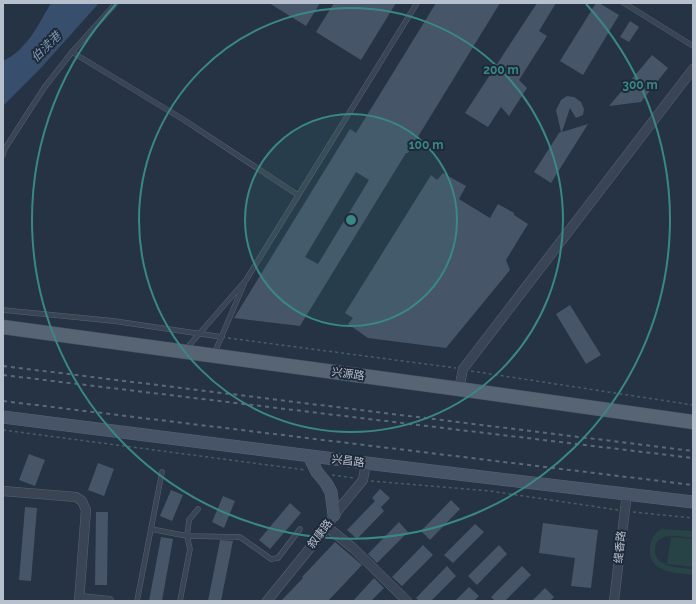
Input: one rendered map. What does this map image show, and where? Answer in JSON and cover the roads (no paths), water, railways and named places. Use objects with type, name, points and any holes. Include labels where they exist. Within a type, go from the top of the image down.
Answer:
[{"type":"main road","name":"兴源路","points":[[3,327],[693,422]]},
{"type":"main road","name":"兴昌路","points":[[3,417],[366,464],[626,493],[693,502]]},
{"type":"main road","points":[[309,456],[317,472],[331,492],[334,515]]},
{"type":"street","points":[[459,389],[463,369],[693,69]]},
{"type":"street","name":"叙康路","points":[[267,601],[363,480],[366,464]]},
{"type":"street","points":[[3,491],[76,497],[82,501],[86,510],[79,600],[110,601]]},
{"type":"street","name":"缇香路","points":[[614,601],[626,493]]},
{"type":"street","points":[[327,527],[353,548],[407,601]]},
{"type":"lane","points":[[3,155],[4,150],[44,88],[72,52],[116,3]]},
{"type":"lane","points":[[214,356],[246,280],[417,3]]},
{"type":"lane","points":[[624,3],[693,46]]},
{"type":"lane","points":[[72,52],[184,120],[298,196]]},
{"type":"lane","points":[[184,352],[246,280]]},
{"type":"lane","points":[[3,310],[114,321],[222,337]]},
{"type":"lane","points":[[137,601],[162,472]]},
{"type":"lane","points":[[180,601],[190,549],[187,536],[189,520],[198,509]]},
{"type":"lane","points":[[151,529],[187,536],[240,537],[271,559],[278,558],[300,529]]},
{"type":"water","name":"伯渎港","points":[[51,3],[99,3],[39,70],[3,106],[3,61],[25,44]]},
{"type":"railway","points":[[3,366],[693,451]]},
{"type":"railway","points":[[3,375],[693,458]]},
{"type":"railway","points":[[3,401],[693,485]]}]
